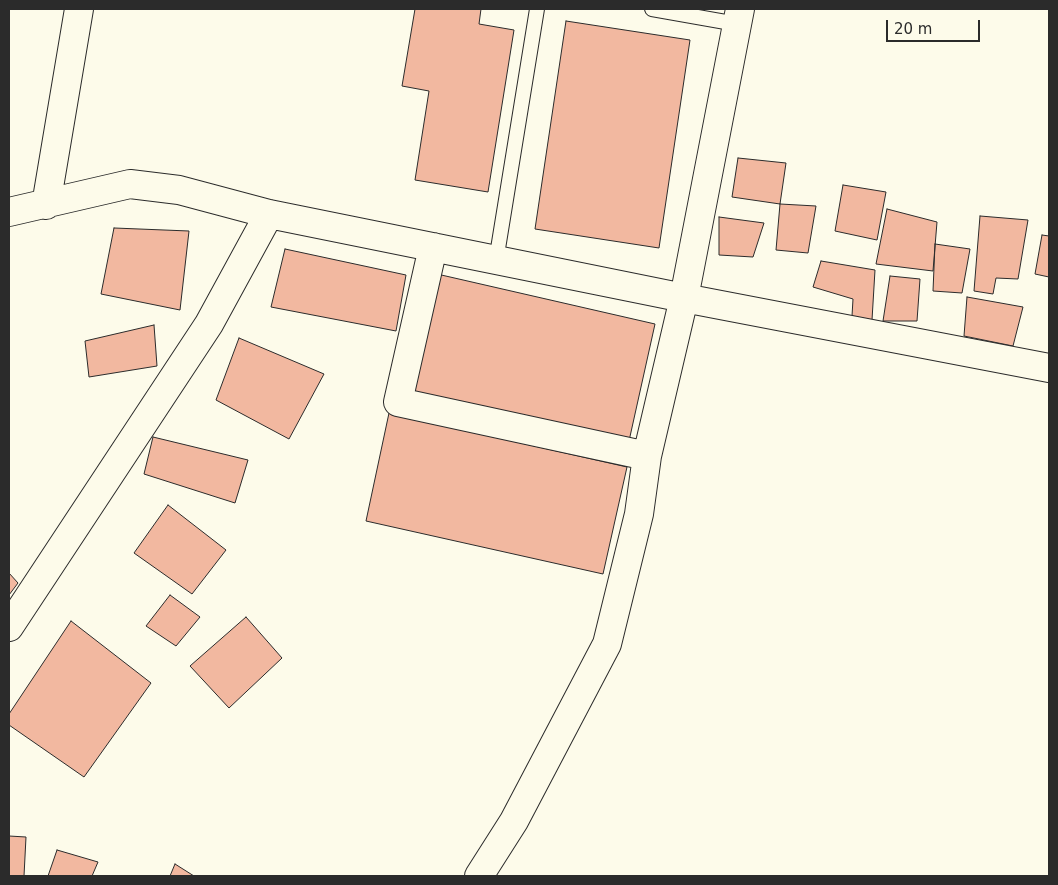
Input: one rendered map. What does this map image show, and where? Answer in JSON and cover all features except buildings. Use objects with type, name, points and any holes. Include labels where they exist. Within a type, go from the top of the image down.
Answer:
[{"type":"street","points":[[46,205],[80,9]]},
{"type":"street","points":[[479,876],[514,821],[607,644],[639,514],[647,456],[684,298],[739,16]]},
{"type":"street","points":[[9,212],[46,205],[130,184],[179,190],[269,214],[496,261],[1049,368]]},
{"type":"street","points":[[9,627],[209,324],[269,214]]},
{"type":"street","points":[[433,247],[398,402],[647,456]]},
{"type":"lane","points":[[496,261],[537,9]]},
{"type":"lane","points":[[652,9],[739,16]]}]
